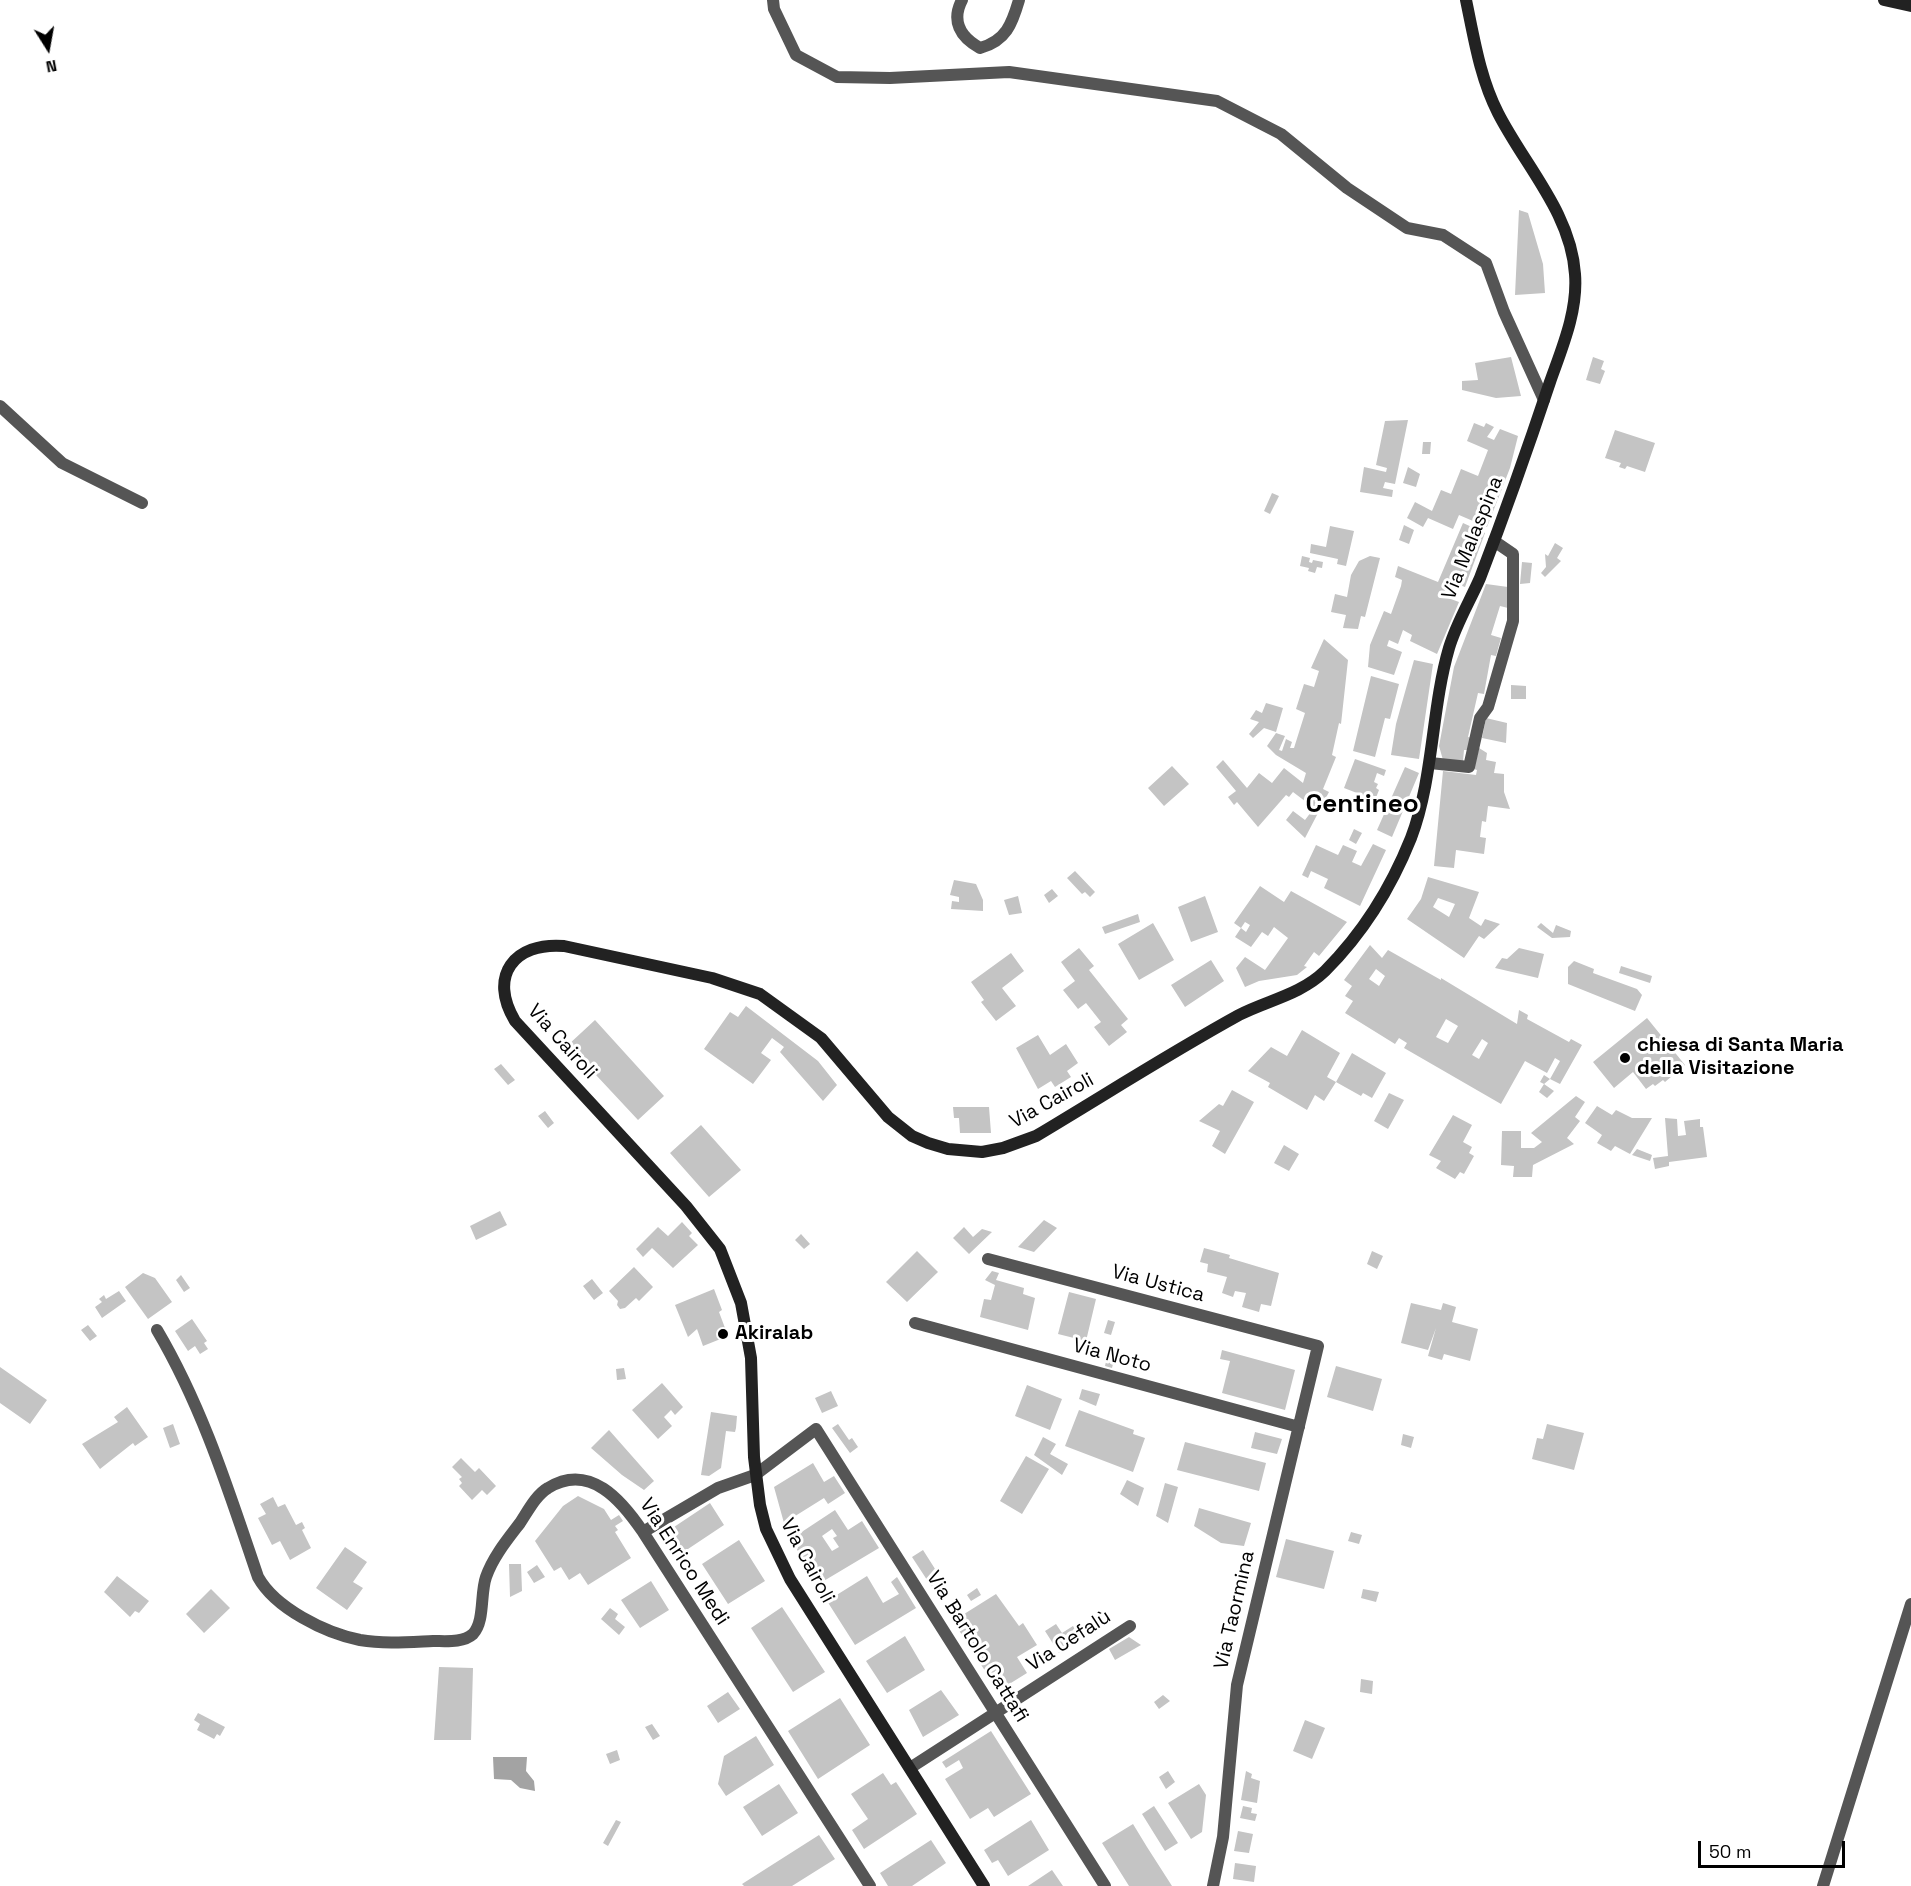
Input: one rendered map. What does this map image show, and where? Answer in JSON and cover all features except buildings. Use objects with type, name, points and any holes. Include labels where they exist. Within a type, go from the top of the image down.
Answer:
[{"type":"street","points":[[773,0],[774,9],[796,55],[837,76],[891,78],[1009,72],[1217,101],[1270,128],[1281,134],[1347,188],[1407,228],[1443,235],[1486,263],[1504,312],[1544,400]]},
{"type":"street","points":[[962,0],[957,10],[956,23],[962,34],[980,48],[992,44],[1009,30],[1019,0]]},
{"type":"street","name":"Via Malaspina","points":[[1370,919],[1389,887],[1411,838],[1421,808],[1444,669],[1451,643],[1494,541],[1572,313],[1575,277],[1573,256],[1561,220],[1498,113],[1480,68],[1466,0]]},
{"type":"street","points":[[1884,0],[1911,6]]},
{"type":"street","points":[[0,406],[62,463],[142,503]]},
{"type":"street","points":[[1430,763],[1469,768],[1480,718],[1488,707],[1497,679],[1513,621],[1513,554],[1494,541]]},
{"type":"street","name":"Via Cairoli","points":[[984,1886],[790,1578],[775,1550],[759,1505],[755,1476],[751,1358],[741,1303],[723,1257],[706,1229],[686,1206],[515,1021],[507,1007],[503,990],[511,964],[523,952],[548,945],[564,946],[712,978],[760,994],[821,1038],[888,1117],[912,1136],[948,1149],[982,1152],[1003,1148],[1036,1136],[1239,1015],[1292,994],[1312,983],[1370,919]]},
{"type":"street","name":"Via Ustica","points":[[988,1259],[1318,1347]]},
{"type":"street","name":"Via Noto","points":[[915,1323],[1299,1427]]},
{"type":"street","name":"Via Enrico Medi","points":[[157,1330],[183,1374],[205,1424],[258,1577],[265,1589],[287,1609],[360,1640],[382,1642],[458,1640],[470,1636],[478,1626],[482,1592],[494,1559],[538,1497],[548,1488],[576,1479],[592,1481],[603,1487],[624,1505],[644,1532],[870,1886]]},
{"type":"street","name":"Via Taormina","points":[[1213,1886],[1223,1837],[1237,1685],[1318,1347]]},
{"type":"street","name":"Via Bartolo Cattafi","points":[[755,1476],[816,1429],[1106,1886]]},
{"type":"street","points":[[644,1532],[718,1488],[755,1476]]},
{"type":"street","points":[[1823,1886],[1911,1604]]},
{"type":"street","name":"Via Cefalù","points":[[910,1768],[1130,1626]]},
{"type":"shaded area","points":[[493,1757],[527,1757],[526,1771],[534,1781],[535,1791],[520,1788],[511,1780],[494,1779]]},
{"type":"place","name":"chiesa di Santa Maria della Visitazione","points":[[1625,1058]]},
{"type":"place","name":"Akiralab","points":[[723,1334]]},
{"type":"district","name":"Centineo","points":[[1362,805]]}]
